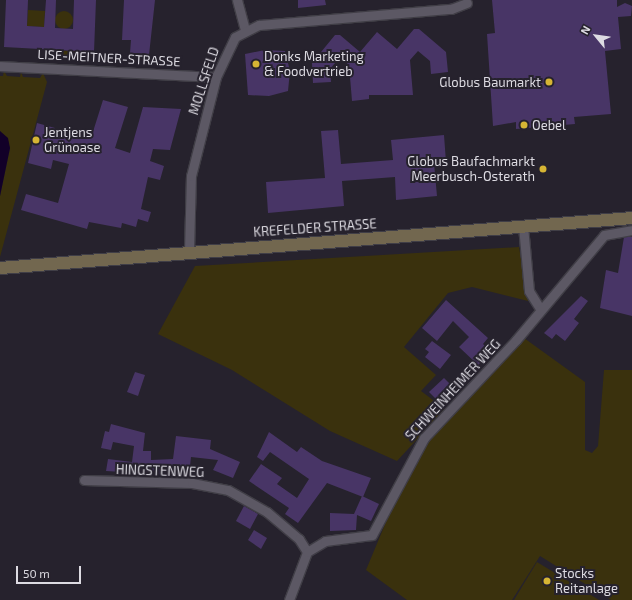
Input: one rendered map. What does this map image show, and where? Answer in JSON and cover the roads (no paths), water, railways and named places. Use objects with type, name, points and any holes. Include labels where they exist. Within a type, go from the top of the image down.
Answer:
[{"type":"main road","name":"KREFELDER STRASSE","points":[[0,268],[189,251],[632,218]]},
{"type":"street","points":[[237,0],[245,29],[451,9],[467,3]]},
{"type":"street","name":"MOLLSFELD","points":[[189,251],[191,176],[216,77],[226,48],[245,29]]},
{"type":"street","name":"LISE-MEITNER-STRASSE","points":[[0,66],[216,77]]},
{"type":"street","points":[[523,226],[529,291],[541,310]]},
{"type":"street","name":"SCHWEINHEIMER WEG","points":[[307,552],[325,542],[372,535],[424,438],[541,310],[604,235],[632,230]]},
{"type":"street","name":"HINGSTENWEG","points":[[84,480],[192,483],[228,490],[267,512],[299,540],[307,552]]},
{"type":"street","points":[[289,600],[307,552]]},
{"type":"place","name":"Donks Marketing & Foodvertrieb","points":[[256,64]]},
{"type":"place","name":"Globus Baumarkt","points":[[549,82]]},
{"type":"place","name":"Oebel","points":[[524,125]]},
{"type":"place","name":"Jentjens Grünoase","points":[[36,140]]},
{"type":"place","name":"Globus Baufachmarkt Meerbusch-Osterath","points":[[543,169]]},
{"type":"place","name":"Stocks Reitanlage","points":[[547,581]]}]
